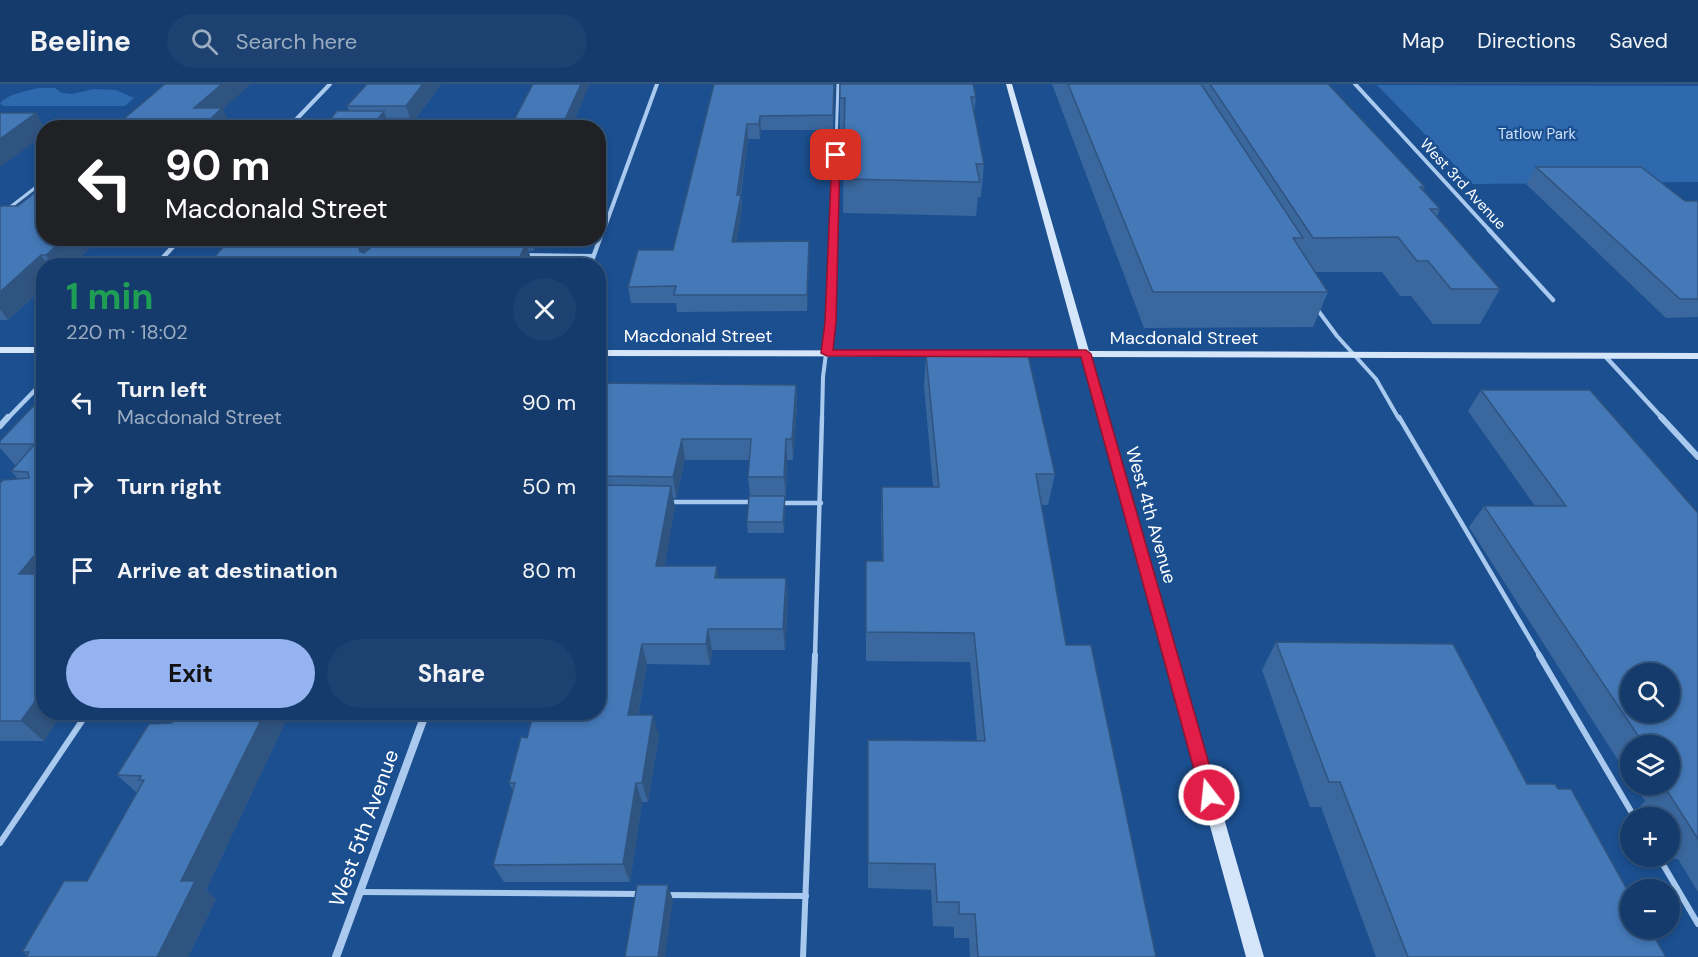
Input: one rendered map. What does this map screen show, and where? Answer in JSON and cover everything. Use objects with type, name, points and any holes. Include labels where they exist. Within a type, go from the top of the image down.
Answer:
[{"type":"main road","name":"West 4th Avenue","points":[[1009,84],[1255,957]]},
{"type":"main road","points":[[0,350],[36,350]]},
{"type":"main road","name":"Macdonald Street","points":[[606,353],[1698,356]]},
{"type":"street","points":[[296,120],[330,84]]},
{"type":"street","points":[[606,221],[657,84]]},
{"type":"street","name":"West 3rd Avenue","points":[[1355,84],[1553,300]]},
{"type":"street","points":[[162,258],[173,246]]},
{"type":"street","points":[[593,256],[597,246]]},
{"type":"street","points":[[1605,356],[1698,456]]},
{"type":"street","points":[[0,426],[36,389]]},
{"type":"street","name":"West 5th Avenue","points":[[336,957],[423,720]]},
{"type":"lane","points":[[803,957],[821,503],[823,377],[830,322],[838,84]]},
{"type":"lane","points":[[0,215],[36,187]]},
{"type":"lane","points":[[514,255],[593,256]]},
{"type":"lane","points":[[1312,301],[1330,331],[1356,355],[1376,379],[1629,807]]},
{"type":"lane","points":[[669,502],[762,502]]},
{"type":"lane","points":[[774,502],[821,503]]},
{"type":"lane","points":[[0,843],[82,720]]},
{"type":"lane","points":[[1664,867],[1698,924]]},
{"type":"lane","points":[[359,892],[650,894]]},
{"type":"lane","points":[[662,895],[806,896]]},
{"type":"green space","name":"Tatlow Park","points":[[1377,85],[1698,86],[1698,182],[1473,184]]},
{"type":"green space","points":[[39,88],[55,88],[62,93],[72,94],[94,89],[116,90],[134,98],[125,106],[3,106],[0,103],[13,95]]},
{"type":"building","points":[[165,84],[222,84],[194,108],[222,108],[209,120],[122,120]]},
{"type":"building","points":[[367,84],[423,84],[406,106],[347,106]]},
{"type":"building","points":[[533,84],[581,84],[565,120],[514,120]]},
{"type":"building","points":[[714,84],[834,84],[833,115],[760,116],[759,124],[747,124],[737,195],[741,195],[732,242],[809,241],[807,295],[674,295],[676,286],[628,287],[638,250],[673,250]]},
{"type":"building","points":[[840,84],[973,84],[976,97],[971,97],[984,164],[976,164],[980,182],[843,179],[845,98],[840,98]]},
{"type":"building","points":[[1068,84],[1201,84],[1303,238],[1293,238],[1328,292],[1153,292]]},
{"type":"building","points":[[1210,84],[1328,84],[1425,187],[1420,187],[1440,209],[1430,209],[1500,289],[1451,289],[1428,261],[1417,261],[1398,237],[1313,238]]},
{"type":"building","points":[[337,111],[384,111],[377,120],[330,120]]},
{"type":"building","points":[[0,113],[36,113],[0,139]]},
{"type":"building","points":[[1536,167],[1641,167],[1685,201],[1698,201],[1698,299],[1680,299]]},
{"type":"building","points":[[36,191],[36,246],[56,246],[46,255],[36,258],[0,292],[0,206],[18,206]]},
{"type":"building","points":[[224,246],[361,246],[360,252],[364,253],[373,246],[525,246],[519,258],[214,258]]},
{"type":"building","points":[[926,355],[1028,355],[1055,474],[1036,474],[1066,645],[1091,645],[1156,957],[978,957],[975,914],[959,914],[959,902],[937,902],[935,864],[868,863],[868,740],[985,741],[974,633],[866,632],[866,561],[883,561],[882,487],[939,487]]},
{"type":"building","points":[[606,383],[796,385],[792,439],[786,439],[784,477],[748,477],[751,439],[682,439],[673,477],[606,476]]},
{"type":"building","points":[[1481,390],[1590,390],[1698,513],[1698,839],[1680,811],[1680,807],[1677,807],[1670,795],[1680,795],[1680,735],[1638,735],[1630,723],[1680,723],[1680,663],[1620,663],[1620,709],[1484,506],[1566,506]]},
{"type":"building","points":[[36,403],[36,554],[19,574],[36,574],[36,700],[21,721],[0,721],[0,483],[3,480],[29,478],[28,472],[11,471],[35,444],[0,444],[0,441]]},
{"type":"building","points":[[606,485],[671,486],[656,566],[717,566],[715,578],[786,578],[783,629],[708,629],[706,644],[642,644],[628,715],[653,715],[642,783],[636,783],[623,864],[493,865],[515,783],[509,783],[521,737],[527,738],[532,720],[606,720]]},
{"type":"building","points":[[749,496],[785,496],[783,522],[747,522]]},
{"type":"building","points":[[1276,642],[1453,644],[1527,784],[1555,784],[1558,789],[1571,789],[1621,879],[1620,939],[1655,939],[1666,957],[1408,957],[1340,782],[1329,782]]},
{"type":"building","points":[[174,720],[261,720],[181,881],[195,881],[157,957],[26,957],[29,952],[22,952],[64,881],[87,881],[144,780],[139,780],[141,776],[117,775],[149,724],[172,723]]},
{"type":"building","points":[[637,885],[668,885],[658,957],[625,957]]},
{"type":"route","points":[[836,155],[827,353],[1086,354],[1209,795]]}]
